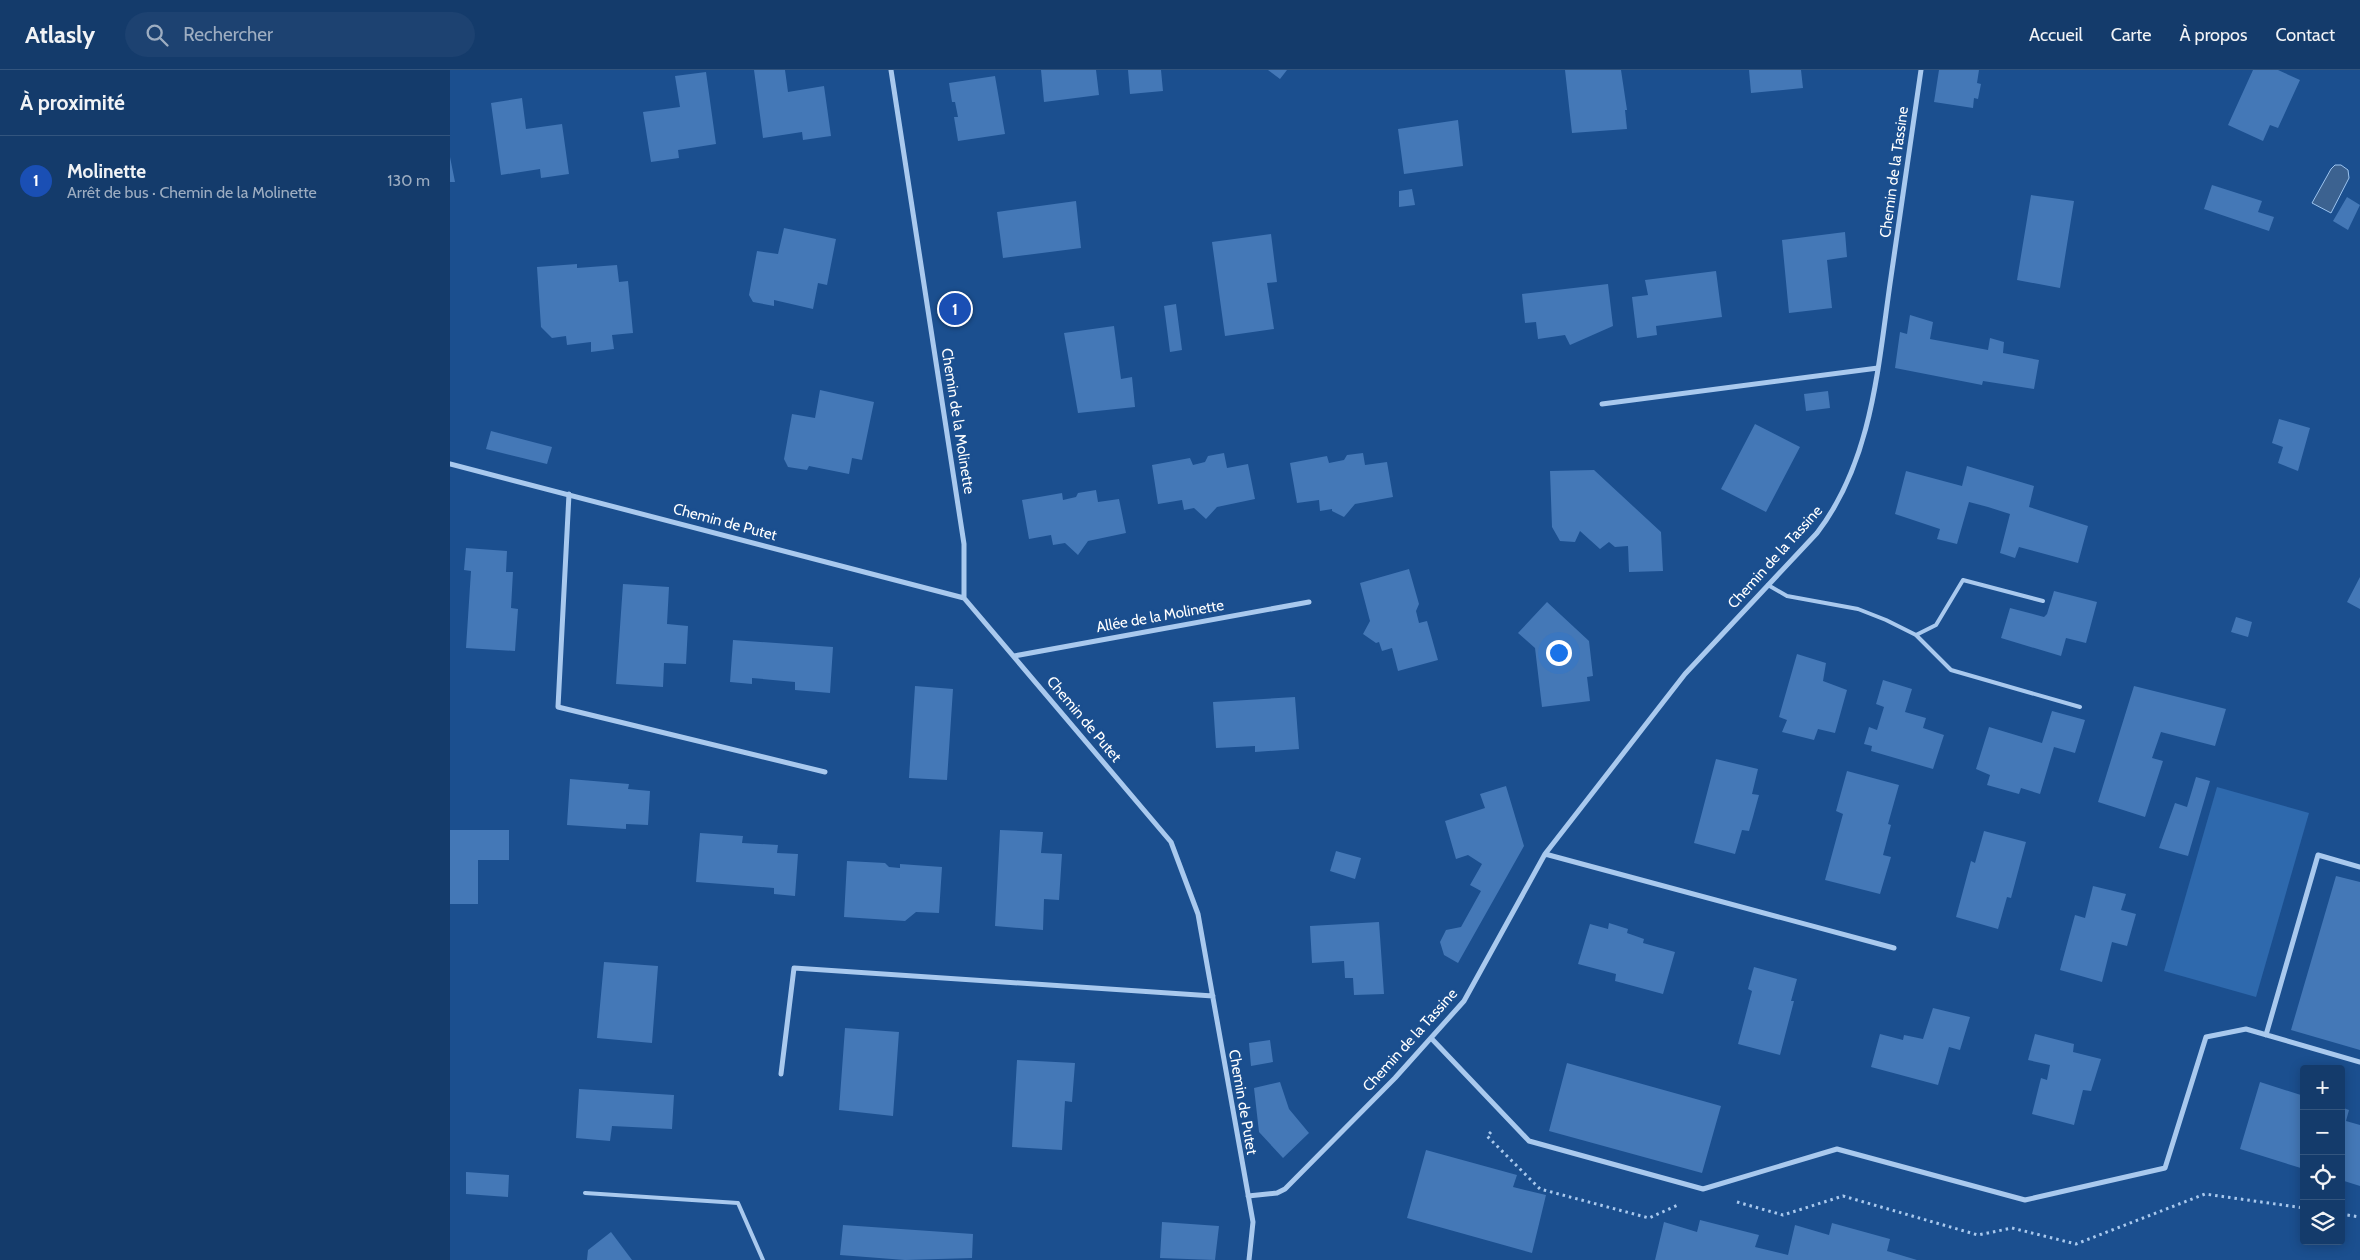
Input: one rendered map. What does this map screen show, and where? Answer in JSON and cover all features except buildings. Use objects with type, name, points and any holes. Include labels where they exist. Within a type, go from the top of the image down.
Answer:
[{"type":"street","name":"Chemin de la Molinette","points":[[891,70],[964,544],[964,598]]},
{"type":"street","name":"Chemin de la Tassine","points":[[1248,1196],[1276,1193],[1285,1189],[1431,1038],[1464,1001],[1545,854],[1684,674],[1817,533],[1831,515],[1856,465],[1869,414],[1878,368],[1922,70]]},
{"type":"street","points":[[1602,404],[1878,368]]},
{"type":"street","name":"Chemin de Putet","points":[[450,464],[964,598],[1171,842],[1198,914],[1239,1155],[1253,1222],[1249,1260]]},
{"type":"street","points":[[569,494],[558,707],[825,772]]},
{"type":"street","name":"Allée de la Molinette","points":[[1014,656],[1309,602]]},
{"type":"street","points":[[1545,854],[1894,948]]},
{"type":"street","points":[[2266,1035],[2318,855],[2360,867]]},
{"type":"street","points":[[781,1074],[794,968],[1213,996]]},
{"type":"street","points":[[1431,1038],[1529,1141],[1703,1189],[1837,1149],[2025,1200],[2165,1168],[2206,1037],[2246,1029],[2360,1062]]},
{"type":"lane","points":[[1916,635],[1936,625],[1963,580],[2043,601]]},
{"type":"lane","points":[[1768,585],[1787,596],[1858,610],[1886,620],[1916,635],[1951,670],[2080,707]]},
{"type":"lane","points":[[585,1193],[738,1203],[763,1260]]},
{"type":"path","points":[[1507,1119],[1486,1136],[1540,1189],[1649,1218],[1677,1205],[1686,1207]]},
{"type":"path","points":[[1729,1204],[1738,1202],[1783,1215],[1843,1196],[1978,1235],[2012,1228],[2076,1244],[2205,1194],[2300,1207]]},
{"type":"path","points":[[2345,1214],[2360,1216]]},
{"type":"shaded area","points":[[2335,165],[2341,165],[2348,170],[2349,178],[2331,213],[2312,203],[2331,169]]},
{"type":"shaded area","points":[[2217,787],[2309,813],[2256,997],[2164,971]]},
{"type":"place","name":"Molinette","points":[[955,309]]}]
